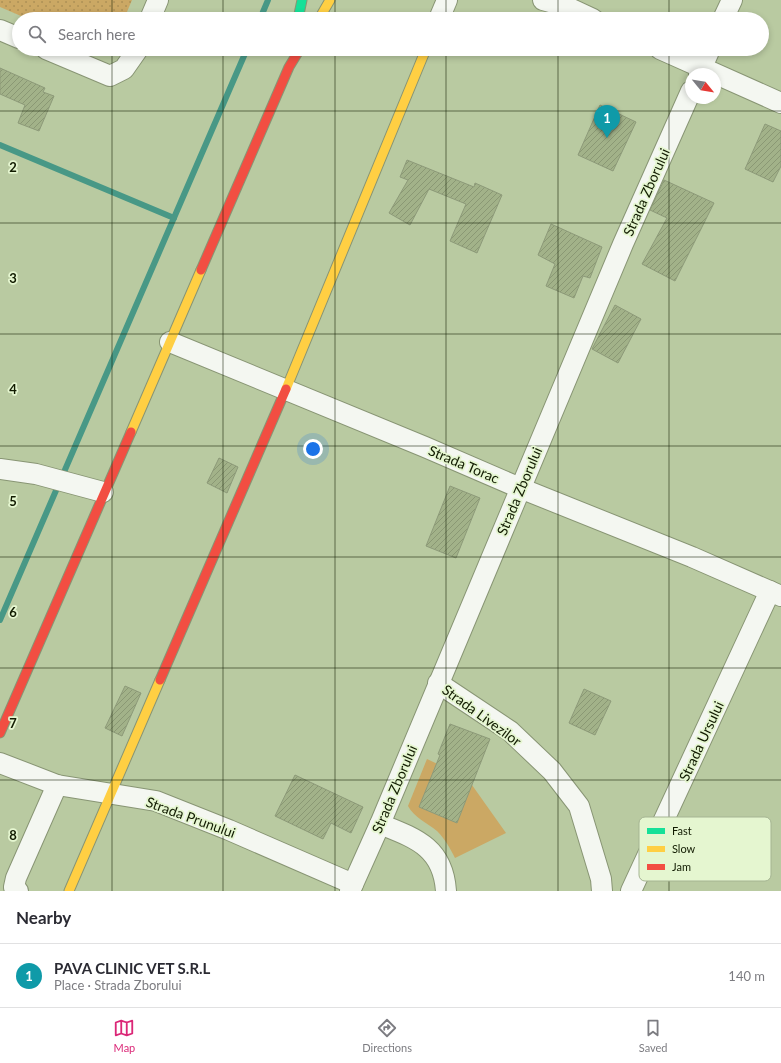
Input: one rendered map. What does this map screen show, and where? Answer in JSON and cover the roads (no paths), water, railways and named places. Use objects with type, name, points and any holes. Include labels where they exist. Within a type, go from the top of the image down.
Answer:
[{"type":"street","points":[[153,12],[158,0]]},
{"type":"street","points":[[299,12],[302,0]]},
{"type":"street","points":[[322,12],[330,0]]},
{"type":"street","points":[[442,12],[447,0]]},
{"type":"street","points":[[543,0],[565,6],[578,12]]},
{"type":"street","points":[[727,12],[732,0]]},
{"type":"street","points":[[0,30],[12,35]]},
{"type":"street","points":[[63,56],[110,76],[124,69],[133,56]]},
{"type":"street","points":[[289,67],[291,56]]},
{"type":"street","points":[[0,733],[103,492],[170,342],[289,67],[296,56]]},
{"type":"street","points":[[69,891],[285,390],[423,56]]},
{"type":"street","points":[[673,56],[695,68]]},
{"type":"street","points":[[701,68],[707,56]]},
{"type":"street","points":[[721,79],[781,103]]},
{"type":"street","name":"Strada Zborului","points":[[352,888],[623,244],[685,104]]},
{"type":"street","name":"Strada Torac","points":[[170,342],[776,594]]},
{"type":"street","points":[[0,469],[36,474],[103,492]]},
{"type":"street","name":"Strada Ursului","points":[[668,817],[776,594]]},
{"type":"street","name":"Strada Livezilor","points":[[438,683],[510,731],[552,771],[579,806],[602,880],[602,891]]},
{"type":"street","name":"Strada Prunului","points":[[0,763],[57,785],[156,801],[229,830],[352,888]]},
{"type":"street","points":[[18,891],[14,887],[16,878],[57,785]]},
{"type":"street","points":[[380,824],[412,836],[426,846],[436,859],[445,882],[446,891]]},
{"type":"street","name":"Strada Ursului","points":[[632,891],[639,877]]},
{"type":"waterway","points":[[263,12],[268,0]]},
{"type":"waterway","points":[[0,620],[244,56]]},
{"type":"waterway","points":[[0,145],[174,218]]},
{"type":"place","name":"PAVA CLINIC VET S.R.L","points":[[607,138]]}]
